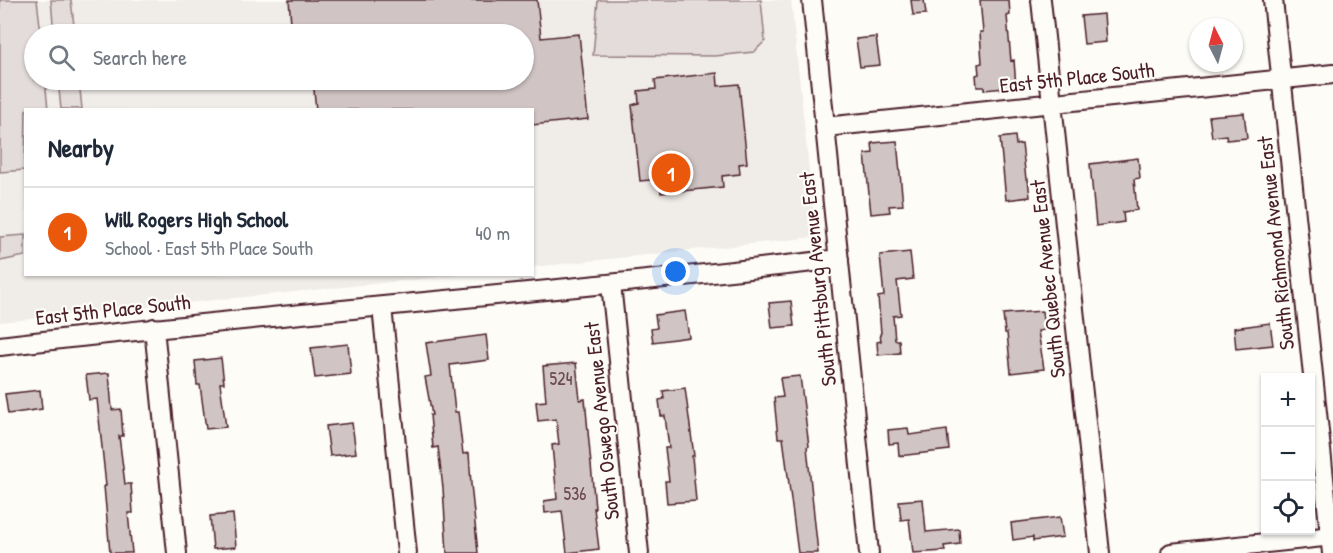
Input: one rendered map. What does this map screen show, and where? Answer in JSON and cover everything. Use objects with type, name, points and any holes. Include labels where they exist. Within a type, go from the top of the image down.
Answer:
[{"type":"street","name":"South Pittsburg Avenue East","points":[[812,0],[869,553]]},
{"type":"street","name":"South Quebec Avenue East","points":[[1041,0],[1100,553]]},
{"type":"street","name":"South Richmond Avenue East","points":[[1273,0],[1332,542]]},
{"type":"street","name":"East 5th Place South","points":[[825,127],[1333,74]]},
{"type":"street","name":"East 5th Place South","points":[[0,346],[154,328],[611,284],[839,259]]},
{"type":"street","name":"South Oswego Avenue East","points":[[611,284],[639,553]]},
{"type":"street","points":[[382,307],[407,553]]},
{"type":"street","points":[[154,328],[177,553]]},
{"type":"street","points":[[1171,553],[1332,542]]},
{"type":"shaded area","points":[[0,0],[791,0],[816,237],[534,267],[534,108],[24,108],[24,276],[449,276],[0,322]]},
{"type":"shaded area","points":[[0,0],[37,0],[40,24],[24,24],[24,90],[46,90],[48,108],[24,108],[24,170],[0,172]]},
{"type":"shaded area","points":[[51,0],[71,0],[74,24],[53,24]]},
{"type":"shaded area","points":[[598,0],[761,0],[765,41],[754,52],[715,56],[593,55]]},
{"type":"shaded area","points":[[59,90],[80,90],[82,108],[61,108]]},
{"type":"shaded area","points":[[24,235],[24,256],[0,261],[0,237]]},
{"type":"building","points":[[289,0],[537,0],[541,38],[579,34],[588,119],[534,125],[534,108],[316,108],[314,90],[534,90],[534,24],[291,24]]},
{"type":"building","points":[[911,0],[924,0],[926,14],[913,15]]},
{"type":"building","points":[[980,0],[1009,0],[1010,15],[1007,16],[1016,87],[984,90],[984,87],[977,87],[978,64],[982,63],[980,32],[983,32]]},
{"type":"building","points":[[1104,14],[1106,42],[1084,44],[1081,16]]},
{"type":"building","points":[[876,37],[880,65],[860,67],[856,39]]},
{"type":"building","points":[[717,73],[718,86],[739,84],[747,163],[739,164],[740,174],[722,176],[723,187],[661,193],[660,179],[640,181],[632,105],[639,103],[638,91],[656,89],[655,80]]},
{"type":"building","points":[[1244,113],[1247,138],[1227,140],[1226,135],[1212,137],[1209,116]]},
{"type":"building","points":[[1015,136],[1016,145],[1022,144],[1030,197],[1006,200],[1000,138]]},
{"type":"building","points":[[897,141],[903,205],[889,206],[890,212],[871,214],[865,154],[873,153],[872,143]]},
{"type":"building","points":[[1138,158],[1140,178],[1134,179],[1137,210],[1123,212],[1124,222],[1096,226],[1090,164]]},
{"type":"building","points":[[910,252],[913,279],[897,281],[901,315],[893,316],[895,340],[899,340],[900,353],[878,355],[877,342],[881,341],[881,333],[878,297],[884,296],[880,255]]},
{"type":"building","points":[[791,301],[794,326],[772,328],[769,303]]},
{"type":"building","points":[[685,311],[689,337],[653,342],[651,329],[657,328],[655,315]]},
{"type":"building","points":[[1042,311],[1044,330],[1038,331],[1044,369],[1011,373],[1003,314]]},
{"type":"building","points":[[1270,323],[1273,345],[1236,349],[1234,328]]},
{"type":"building","points":[[486,335],[489,360],[450,365],[455,412],[458,412],[463,454],[469,453],[478,553],[447,553],[438,447],[433,448],[430,415],[432,415],[425,377],[431,376],[426,343]]},
{"type":"building","points":[[348,344],[351,374],[315,378],[311,348]]},
{"type":"building","points":[[221,358],[224,383],[220,383],[226,427],[206,429],[200,385],[197,385],[195,361]]},
{"type":"building","points":[[576,363],[580,400],[585,399],[599,549],[567,553],[562,511],[545,513],[544,501],[557,499],[552,445],[559,444],[556,419],[538,421],[536,402],[546,401],[543,366]]},
{"type":"building","points":[[109,373],[112,410],[121,409],[123,436],[119,436],[125,484],[131,484],[133,513],[128,513],[132,553],[110,553],[97,399],[89,400],[86,375]]},
{"type":"building","points":[[800,376],[809,446],[807,447],[818,553],[798,553],[783,438],[778,438],[774,398],[783,397],[780,378]]},
{"type":"building","points":[[685,388],[694,456],[692,456],[696,501],[667,503],[665,481],[669,481],[665,448],[669,448],[665,416],[661,416],[659,400],[664,399],[663,391]]},
{"type":"building","points":[[40,390],[42,409],[8,414],[5,394]]},
{"type":"building","points":[[352,423],[356,453],[330,456],[326,426]]},
{"type":"building","points":[[908,428],[909,435],[947,430],[949,450],[899,456],[898,443],[889,444],[888,430]]},
{"type":"building","points":[[923,499],[926,532],[959,529],[960,544],[944,546],[945,551],[913,553],[909,519],[901,520],[899,501]]},
{"type":"building","points":[[233,514],[236,547],[213,549],[210,516]]},
{"type":"building","points":[[1060,517],[1063,537],[1033,541],[1033,537],[1013,540],[1011,523]]},
{"type":"place","name":"Will Rogers High School","points":[[671,173]]}]
